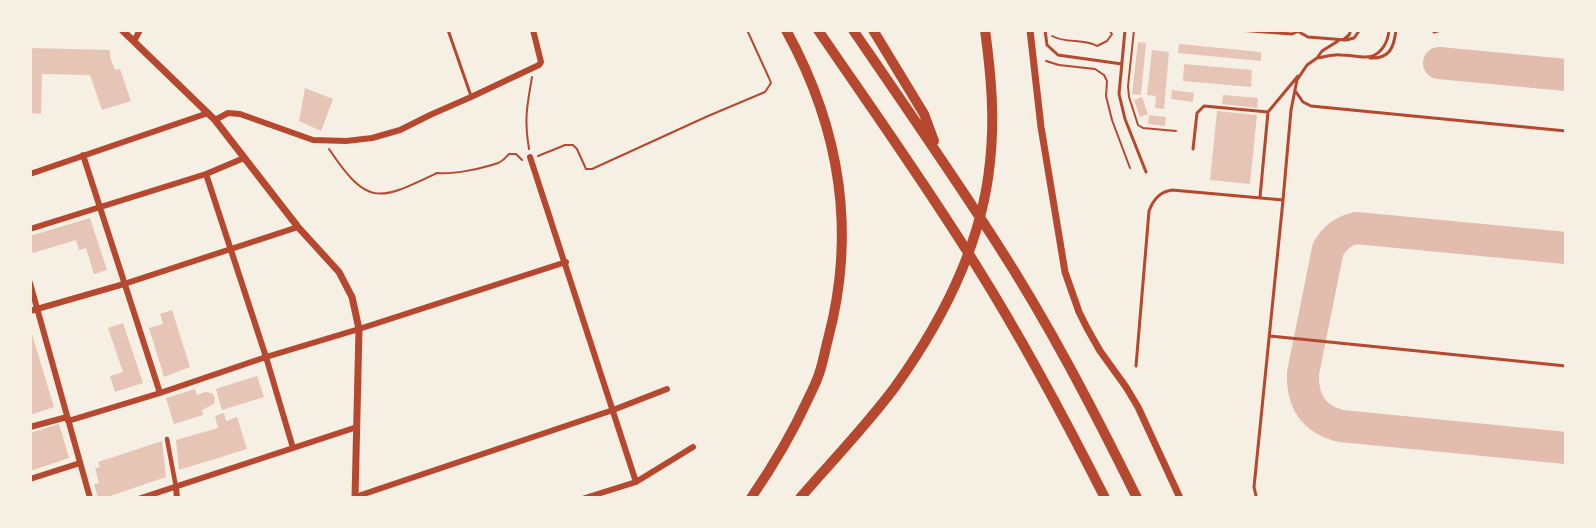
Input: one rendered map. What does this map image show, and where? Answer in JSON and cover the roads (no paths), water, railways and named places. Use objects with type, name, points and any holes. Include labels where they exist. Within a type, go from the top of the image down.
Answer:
[{"type":"highway","points":[[751,498],[795,427],[819,374],[833,321],[843,254],[843,216],[839,182],[829,135],[814,90],[786,30]]},
{"type":"highway","points":[[818,30],[982,276],[1051,394],[1104,498]]},
{"type":"highway","points":[[853,30],[997,243],[1092,408],[1137,498]]},
{"type":"highway","points":[[873,30],[924,114],[941,158]]},
{"type":"highway","points":[[800,498],[894,387],[917,354],[956,287],[973,242],[990,164],[992,99],[986,30]]},
{"type":"street","points":[[122,30],[215,120],[298,226],[339,272],[352,297],[358,329],[355,497],[613,410],[667,389]]},
{"type":"street","points":[[134,41],[140,30]]},
{"type":"street","points":[[215,120],[228,113],[240,114],[314,140],[346,141],[372,138],[400,130],[539,65],[541,62],[533,30]]},
{"type":"street","points":[[1030,30],[1042,137],[1065,272],[1087,328],[1138,407],[1180,498]]},
{"type":"street","points":[[30,174],[208,113]]},
{"type":"street","points":[[83,155],[160,393]]},
{"type":"street","points":[[530,157],[636,482]]},
{"type":"street","points":[[30,229],[206,174],[244,158]]},
{"type":"street","points":[[206,174],[294,448]]},
{"type":"street","points":[[34,310],[124,284],[298,226]]},
{"type":"street","points":[[30,427],[68,419],[160,393],[566,262]]},
{"type":"street","points":[[30,284],[34,310],[90,498]]},
{"type":"street","points":[[141,498],[357,427]]},
{"type":"street","points":[[167,439],[177,498]]},
{"type":"street","points":[[585,498],[636,482],[693,447]]},
{"type":"street","points":[[30,479],[80,463]]},
{"type":"lane","points":[[448,30],[471,98]]},
{"type":"lane","points":[[1045,30],[1047,45],[1058,55],[1122,64]]},
{"type":"lane","points":[[1125,30],[1119,94],[1146,172]]},
{"type":"lane","points":[[1238,30],[1292,34],[1300,31],[1308,37],[1340,40],[1354,38],[1359,31]]},
{"type":"lane","points":[[1260,197],[1268,112],[1303,69],[1322,51],[1347,37],[1351,30]]},
{"type":"lane","points":[[1368,57],[1384,46],[1389,30]]},
{"type":"lane","points":[[1317,58],[1336,55],[1377,58],[1386,55],[1393,46],[1396,30]]},
{"type":"lane","points":[[1434,32],[1441,30]]},
{"type":"lane","points":[[1258,498],[1254,488],[1291,110],[1297,80],[1303,69]]},
{"type":"lane","points":[[1296,90],[1299,98],[1311,106],[1566,131]]},
{"type":"lane","points":[[1193,149],[1197,113],[1204,106],[1268,112]]},
{"type":"lane","points":[[1136,366],[1149,212],[1155,199],[1164,192],[1172,190],[1283,200]]},
{"type":"lane","points":[[1270,336],[1566,366]]}]
